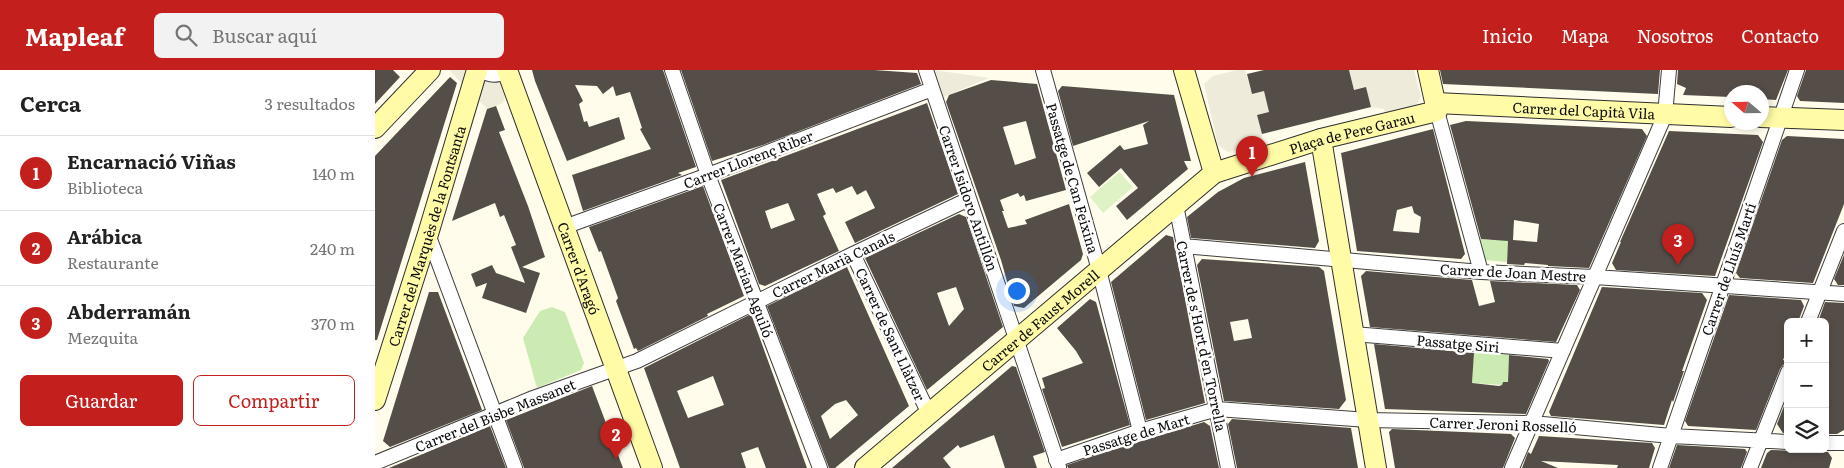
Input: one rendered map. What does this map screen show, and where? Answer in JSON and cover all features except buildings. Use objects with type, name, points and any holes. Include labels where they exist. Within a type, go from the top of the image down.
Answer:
[{"type":"street","points":[[375,128],[430,70]]},
{"type":"street","name":"Carrer del Marquès de la Fontsanta","points":[[375,400],[428,234],[477,70]]},
{"type":"street","points":[[481,70],[492,76],[507,71]]},
{"type":"street","name":"Carrer Marian Aguiló","points":[[672,70],[708,175],[820,468]]},
{"type":"street","name":"Carrer Isidoro Antillón","points":[[926,70],[1057,464]]},
{"type":"street","name":"Passatge de Can Feixina","points":[[1043,70],[1099,270],[1140,430]]},
{"type":"street","points":[[1184,70],[1214,173]]},
{"type":"street","points":[[1428,70],[1436,107],[1481,272]]},
{"type":"street","points":[[1512,468],[1665,115],[1669,70]]},
{"type":"street","name":"Carrer de Lluís Martí","points":[[1660,468],[1722,286],[1771,118],[1797,70]]},
{"type":"street","name":"Carrer d'Aragó","points":[[507,71],[652,468]]},
{"type":"street","name":"Carrer Llorenç Riber","points":[[564,227],[708,175],[932,89]]},
{"type":"street","name":"Plaça de Pere Garau","points":[[1214,173],[1321,139],[1436,107]]},
{"type":"street","name":"Carrer del Capità Vila","points":[[1436,107],[1724,116]]},
{"type":"street","points":[[1771,118],[1844,120]]},
{"type":"street","points":[[1321,139],[1376,468]]},
{"type":"street","name":"Carrer de Faust Morell","points":[[865,468],[1214,173]]},
{"type":"street","name":"Carrer Marià Canals","points":[[616,369],[637,361],[756,301],[969,199]]},
{"type":"street","name":"Carrer de s'Hort d'en Torrella","points":[[1176,205],[1228,468]]},
{"type":"street","points":[[1809,318],[1844,231]]},
{"type":"street","points":[[428,234],[515,468]]},
{"type":"street","name":"Carrer de Joan Mestre","points":[[1183,246],[1481,272],[1595,277],[1844,294]]},
{"type":"street","name":"Carrer de Sant Llàtzer","points":[[853,254],[929,414]]},
{"type":"street","name":"Passatge Siri","points":[[1353,334],[1563,352]]},
{"type":"street","name":"Carrer del Bisbe Massanet","points":[[375,463],[495,414],[616,369]]},
{"type":"street","points":[[1750,468],[1784,382]]},
{"type":"street","name":"Carrer Jeroni Rosselló","points":[[1217,409],[1368,420],[1532,423],[1671,436],[1784,442]]},
{"type":"street","name":"Passatge de Mart","points":[[1057,464],[1140,430],[1217,409]]},
{"type":"street","points":[[1829,443],[1844,443]]},
{"type":"green space","points":[[1119,172],[1133,187],[1103,213],[1090,197]]},
{"type":"green space","points":[[1509,234],[1507,262],[1485,260],[1480,239],[1490,240]]},
{"type":"green space","points":[[552,307],[565,312],[584,363],[581,370],[537,388],[523,338],[540,311]]},
{"type":"green space","points":[[1474,352],[1509,354],[1508,382],[1503,382],[1502,385],[1472,383]]},
{"type":"shaded area","points":[[449,70],[514,70],[503,103],[487,109]]},
{"type":"shaded area","points":[[926,70],[934,70],[989,78],[936,100]]},
{"type":"shaded area","points":[[1245,70],[1252,94],[1264,91],[1269,112],[1257,115],[1262,134],[1262,145],[1228,152],[1218,145],[1204,84],[1213,76]]},
{"type":"shaded area","points":[[1349,70],[1414,70],[1421,96],[1411,111],[1386,116],[1384,109],[1371,107],[1366,88],[1354,90]]},
{"type":"place","name":"Encarnació Viñas","points":[[1252,177]]},
{"type":"place","name":"Abderramán","points":[[1678,265]]},
{"type":"place","name":"Arábica","points":[[616,459]]}]
